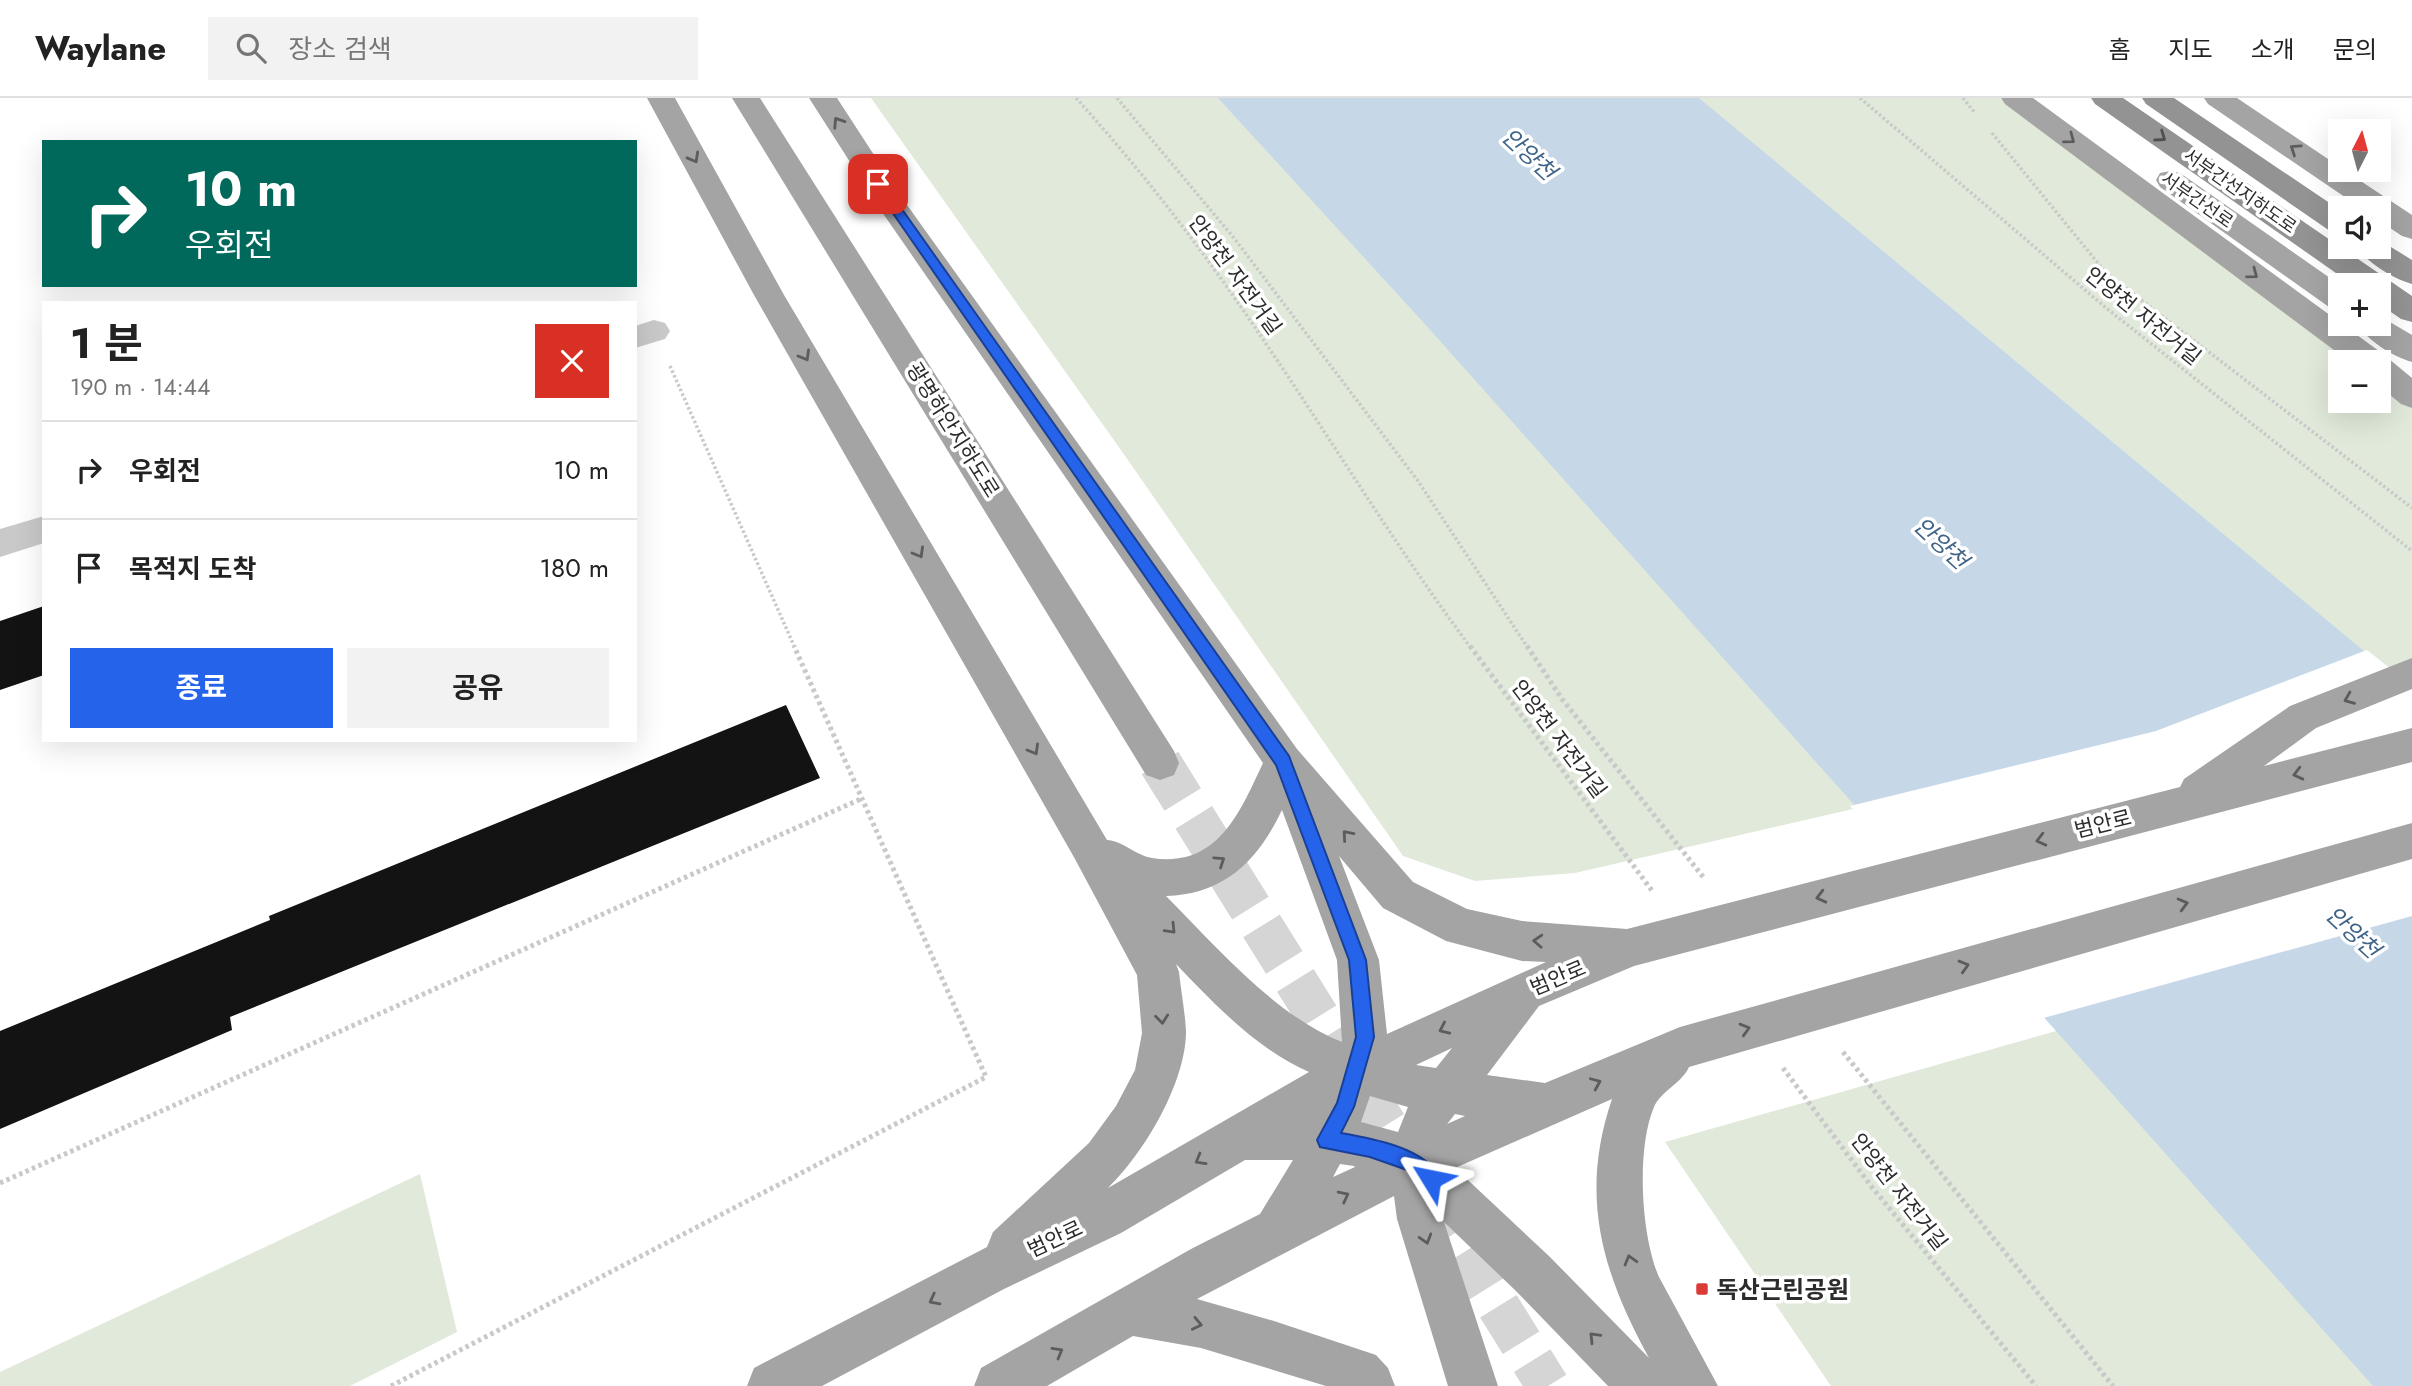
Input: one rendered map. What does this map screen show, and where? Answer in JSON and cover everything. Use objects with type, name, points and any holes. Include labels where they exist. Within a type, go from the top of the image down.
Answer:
[{"type":"highway","name":"서부간선지하도로","points":[[2105,98],[2356,273]]},
{"type":"highway","name":"서부간선지하도로","points":[[2156,98],[2328,216]]},
{"type":"highway","points":[[2390,259],[2412,274]]},
{"type":"highway","name":"서부간선지하도로","points":[[2391,297],[2412,312]]},
{"type":"main road","points":[[662,98],[776,307],[1089,845],[1158,972],[1164,1033],[1156,1076],[1132,1122],[1105,1159],[986,1272]]},
{"type":"main road","name":"광명하안지하도로","points":[[746,98],[1160,763]]},
{"type":"main road","points":[[822,98],[900,216],[1283,761],[1398,895],[1461,926],[1522,941],[1630,947]]},
{"type":"main road","points":[[2015,98],[2354,350]]},
{"type":"main road","name":"서부간선로","points":[[2054,98],[2328,292]]},
{"type":"main road","points":[[2218,98],[2412,229]]},
{"type":"main road","points":[[2390,336],[2412,351]]},
{"type":"main road","points":[[2179,805],[2303,717],[2412,673]]},
{"type":"main road","name":"범안로","points":[[772,1386],[986,1272],[1104,1216],[1357,1070],[1528,990],[1630,947],[2412,745]]},
{"type":"main road","points":[[1089,845],[1137,873],[1175,877],[1210,868],[1236,850],[1250,832],[1283,761]]},
{"type":"main road","points":[[1276,1231],[1310,1175],[1345,1107],[1365,1037],[1358,960],[1283,761]]},
{"type":"main road","points":[[999,1386],[1276,1231],[1413,1163],[1680,1048],[2412,841]]},
{"type":"main road","points":[[1089,845],[1224,984],[1298,1046],[1357,1070],[1410,1086],[1545,1105]]},
{"type":"main road","points":[[1473,1386],[1420,1219],[1413,1163],[1422,1126],[1445,1090],[1528,990]]},
{"type":"main road","points":[[1680,1048],[1636,1094],[1620,1152],[1622,1206],[1628,1260],[1652,1317],[1693,1386]]},
{"type":"main road","points":[[1240,1137],[1286,1136],[1326,1140],[1370,1147],[1413,1163],[1485,1227],[1642,1386]]},
{"type":"main road","points":[[1130,1311],[1200,1324],[1273,1345],[1359,1372],[1370,1386]]},
{"type":"lane","points":[[0,544],[42,530]]},
{"type":"path","name":"안양천 자전거길","points":[[1076,98],[1131,159],[1257,330],[1428,590],[1658,899]]},
{"type":"path","points":[[1116,98],[1234,238],[1393,448],[1562,699],[1709,884]]},
{"type":"path","name":"안양천 자전거길","points":[[1860,98],[2105,307],[2412,551]]},
{"type":"path","points":[[1963,98],[1980,119]]},
{"type":"path","points":[[1989,129],[2106,273],[2412,508]]},
{"type":"path","points":[[391,1386],[986,1077],[863,798],[645,334]]},
{"type":"path","points":[[0,1183],[863,798]]},
{"type":"path","points":[[1838,1046],[2113,1386]]},
{"type":"path","name":"안양천 자전거길","points":[[1781,1065],[1871,1186],[2036,1386]]},
{"type":"green space","points":[[871,98],[2000,98],[2346,350],[2328,350],[2328,413],[2391,413],[2391,382],[2412,396],[2412,680],[1575,873],[1475,881],[1403,856],[1123,453]]},
{"type":"green space","points":[[2412,930],[2412,1386],[1831,1386],[1665,1142]]},
{"type":"green space","points":[[420,1174],[457,1332],[350,1386],[0,1386],[0,1372]]},
{"type":"water","name":"안양천","points":[[1218,98],[1699,98],[2412,691],[2412,1386],[2373,1386],[1423,322]]},
{"type":"pier","points":[[2367,650],[2412,686],[2412,916],[2040,1019],[1850,806],[2156,731]]},
{"type":"building","points":[[42,607],[42,676],[0,690],[0,621]]},
{"type":"building","points":[[786,705],[820,778],[230,1017],[232,1030],[0,1129],[0,1031],[270,920],[269,916]]},
{"type":"tunnel","points":[[1160,763],[1548,1386]]},
{"type":"place","name":"독산근린공원","points":[[1702,1289]]},
{"type":"route","points":[[878,184],[1283,761],[1358,960],[1365,1037],[1345,1107],[1326,1140],[1370,1147],[1413,1163],[1431,1179]]}]
